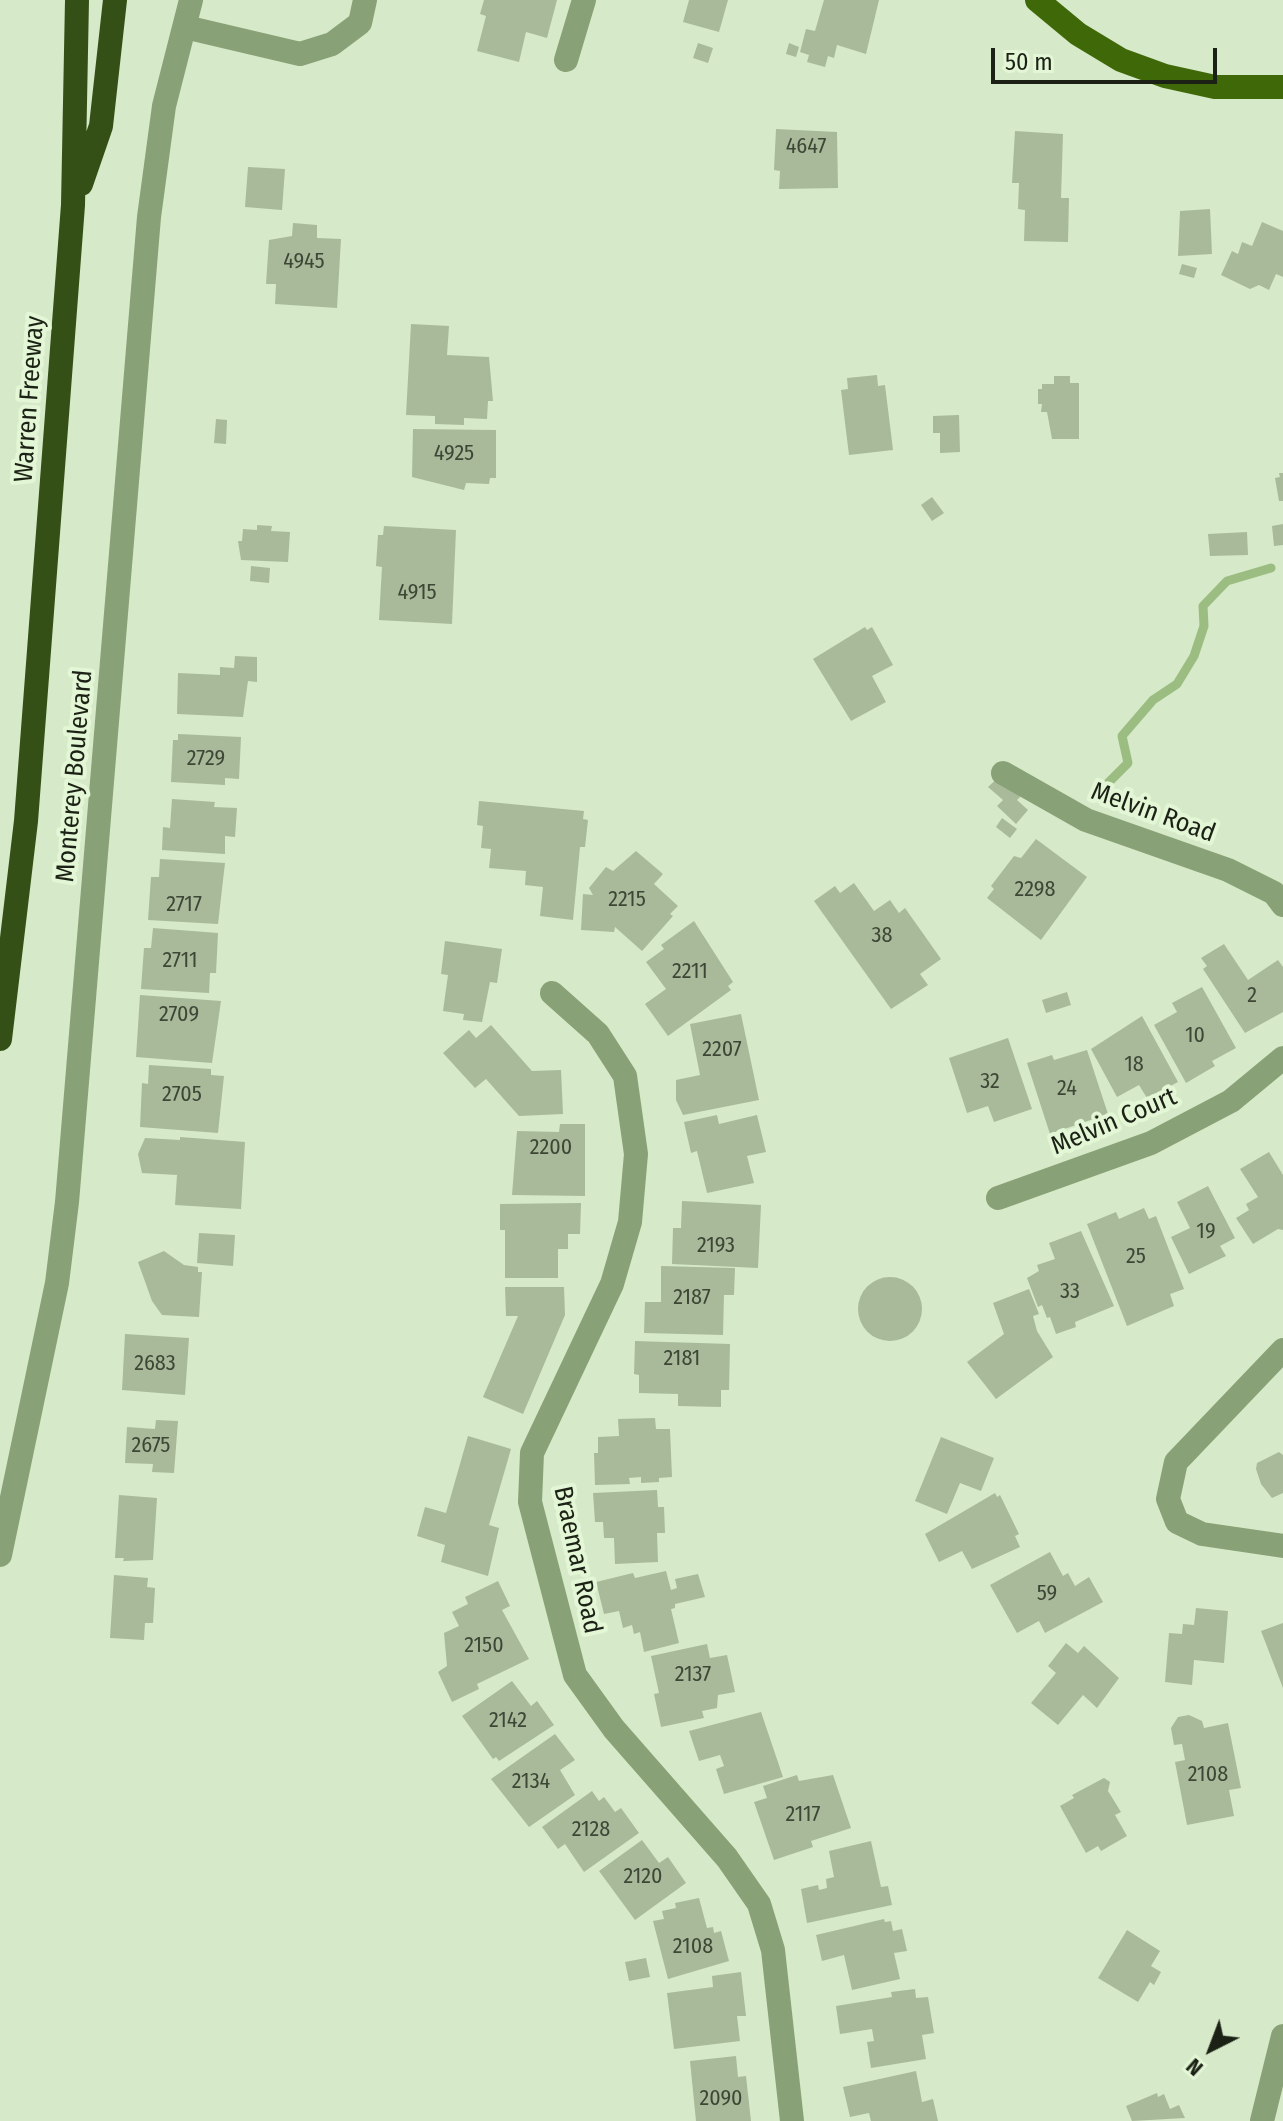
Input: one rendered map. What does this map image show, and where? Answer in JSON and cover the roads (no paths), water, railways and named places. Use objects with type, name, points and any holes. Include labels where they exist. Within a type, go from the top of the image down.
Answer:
[{"type":"highway","name":"Warren Freeway","points":[[0,1039],[26,821],[73,205],[77,0]]},
{"type":"highway","points":[[73,205],[101,126],[115,0]]},
{"type":"main road","points":[[1037,0],[1078,34],[1121,60],[1165,76],[1215,87],[1283,87]]},
{"type":"street","name":"Monterey Boulevard","points":[[0,1555],[57,1283],[67,1202],[149,217],[164,106],[191,0]]},
{"type":"street","points":[[185,27],[300,54],[332,44],[360,23],[365,0]]},
{"type":"street","points":[[566,60],[584,0]]},
{"type":"street","name":"Melvin Road","points":[[1003,773],[1086,820],[1228,870],[1274,893],[1283,905]]},
{"type":"street","name":"Braemar Road","points":[[552,993],[598,1034],[625,1076],[636,1154],[630,1222],[615,1271],[532,1453],[530,1502],[575,1675],[614,1729],[727,1858],[759,1904],[773,1950],[792,2121]]},
{"type":"street","name":"Melvin Court","points":[[998,1198],[1151,1143],[1231,1101],[1283,1058]]},
{"type":"street","points":[[1283,1350],[1176,1462],[1168,1499],[1177,1522],[1202,1534],[1283,1546]]},
{"type":"street","points":[[1262,2121],[1283,2036]]},
{"type":"waterway","points":[[1108,783],[1128,763],[1122,736],[1153,700],[1177,684],[1194,656],[1204,626],[1203,606],[1227,581],[1271,568]]}]
